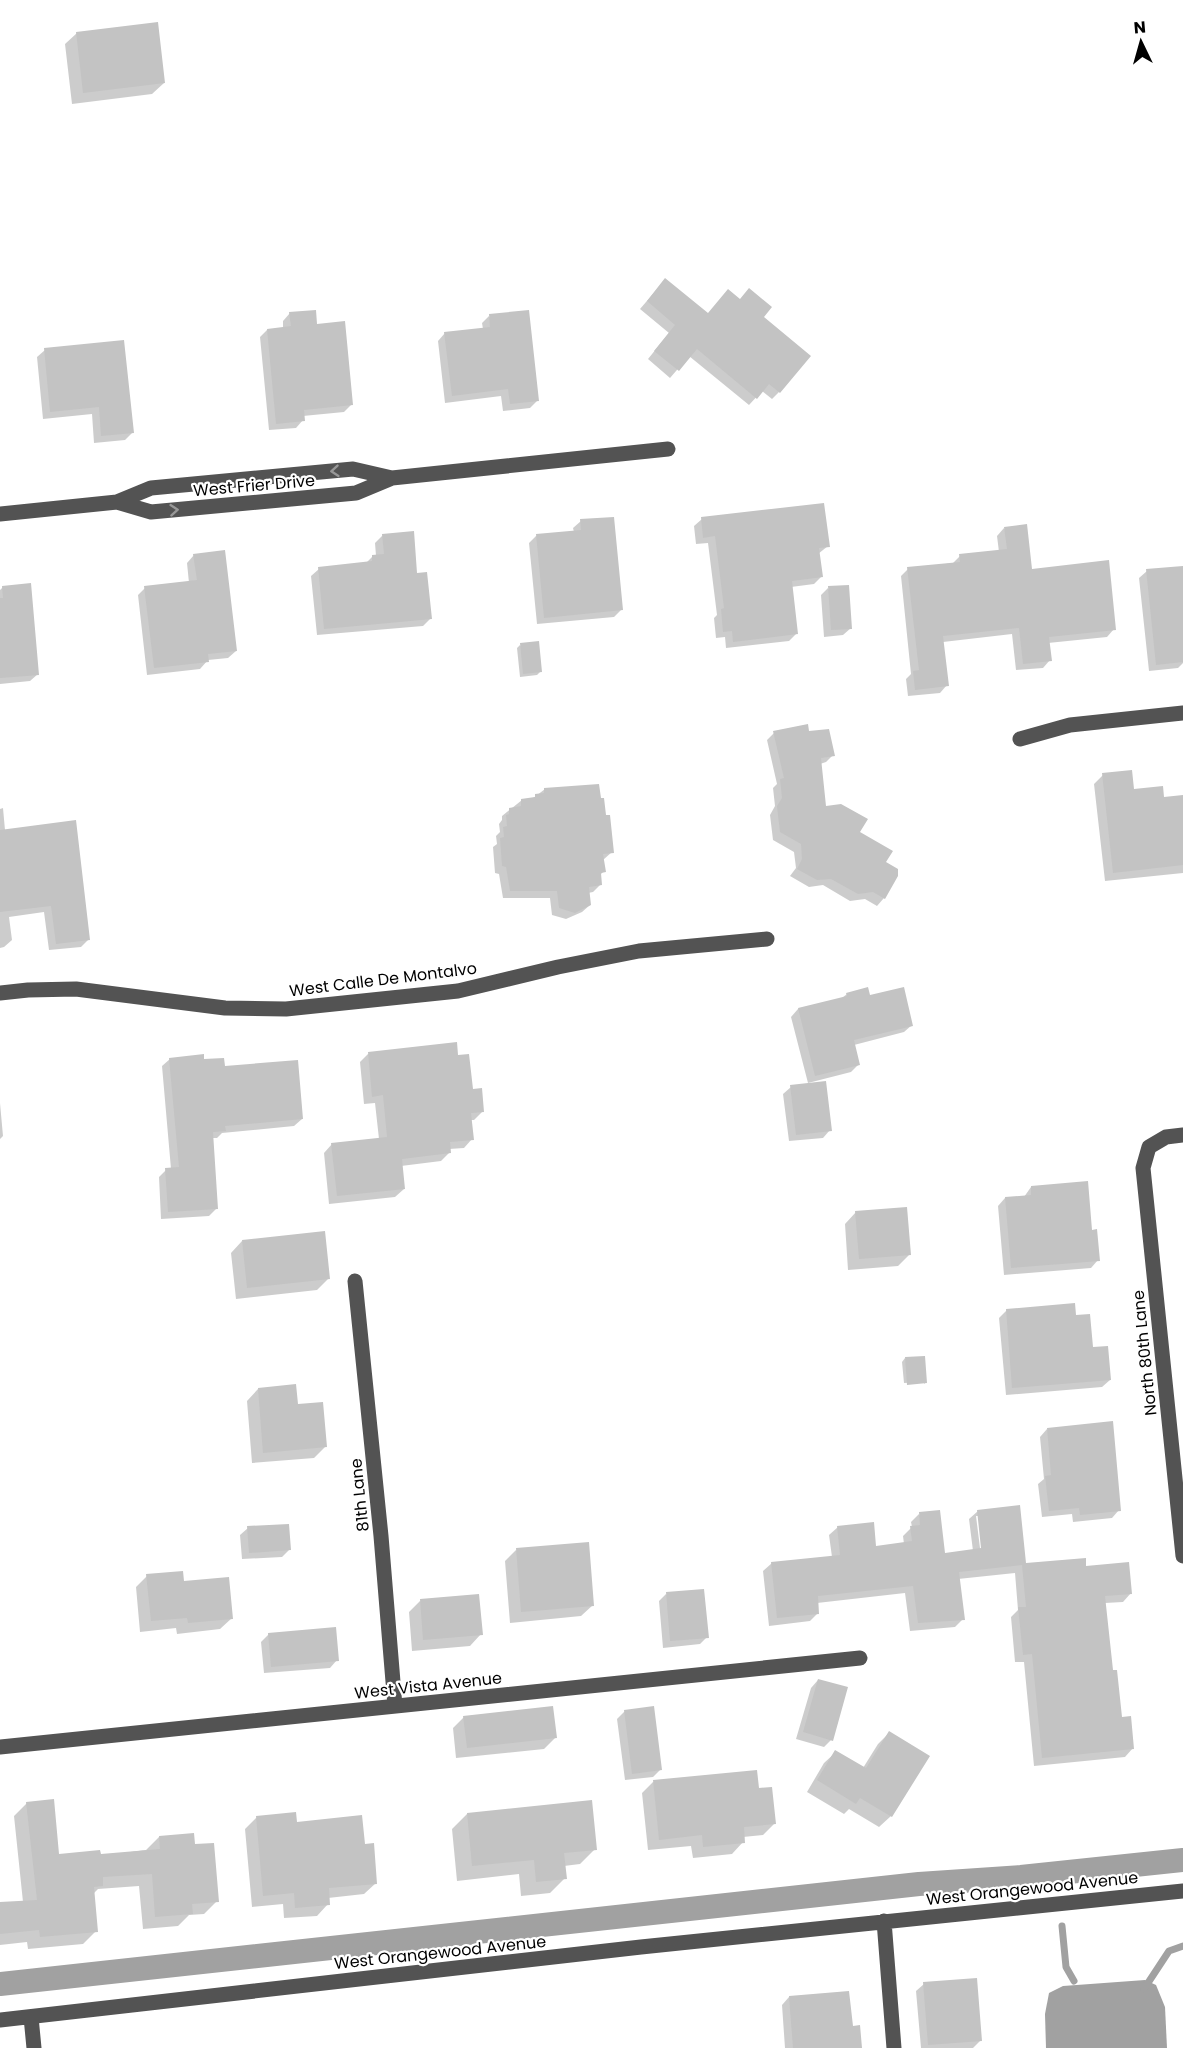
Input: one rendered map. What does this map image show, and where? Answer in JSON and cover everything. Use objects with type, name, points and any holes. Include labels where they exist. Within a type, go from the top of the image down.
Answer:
[{"type":"street","name":"West Frier Drive","points":[[117,502],[151,512],[356,493],[392,478],[668,449]]},
{"type":"street","name":"West Frier Drive","points":[[0,514],[117,502],[151,488],[341,470],[353,469],[392,478]]},
{"type":"street","points":[[1020,739],[1070,725],[1183,713]]},
{"type":"street","name":"West Calle De Montalvo","points":[[0,993],[76,989],[225,1008],[285,1009],[458,991],[558,967],[639,951],[767,939]]},
{"type":"street","name":"North 80th Lane","points":[[1183,1135],[1166,1137],[1149,1147],[1143,1167],[1183,1556]]},
{"type":"street","name":"81th Lane","points":[[355,1281],[381,1536],[395,1706]]},
{"type":"street","name":"West Vista Avenue","points":[[0,1747],[860,1658]]},
{"type":"street","name":"West Orangewood Avenue","points":[[0,2020],[487,1964],[1183,1891]]},
{"type":"street","points":[[884,1921],[894,2048]]},
{"type":"street","points":[[31,2017],[34,2048]]},
{"type":"shaded area","points":[[1145,1980],[1156,1985],[1165,2007],[1167,2048],[1046,2048],[1045,2014],[1049,1993],[1063,1986]]},
{"type":"building","points":[[158,22],[165,83],[83,93],[76,32]]},
{"type":"building","points":[[665,278],[708,313],[728,289],[740,299],[749,288],[772,307],[764,317],[811,356],[780,393],[769,384],[757,399],[697,349],[679,371],[654,351],[675,325],[647,301]]},
{"type":"building","points":[[316,310],[317,324],[345,321],[353,405],[304,410],[305,421],[276,424],[267,329],[291,326],[289,312]]},
{"type":"building","points":[[529,310],[539,401],[510,404],[508,389],[452,396],[444,332],[490,327],[489,314]]},
{"type":"building","points":[[124,340],[134,433],[101,436],[99,407],[50,412],[44,348]]},
{"type":"building","points":[[824,503],[830,547],[819,548],[823,577],[792,581],[798,634],[733,642],[732,631],[723,632],[721,609],[724,608],[715,536],[703,538],[701,517]]},
{"type":"building","points":[[614,517],[623,610],[544,618],[536,534],[581,530],[580,519]]},
{"type":"building","points":[[1027,524],[1032,569],[1109,560],[1116,630],[1049,637],[1052,661],[1023,664],[1019,628],[943,636],[949,686],[915,690],[913,671],[919,670],[907,567],[960,562],[959,554],[1007,549],[1004,527]]},
{"type":"building","points":[[414,531],[417,573],[427,572],[432,619],[324,629],[318,567],[372,561],[372,555],[384,554],[382,534]]},
{"type":"building","points":[[225,550],[237,651],[208,654],[209,662],[154,668],[144,586],[197,580],[193,554]]},
{"type":"building","points":[[1183,566],[1183,662],[1156,665],[1146,569]]},
{"type":"building","points":[[31,583],[39,675],[0,678],[2,586]]},
{"type":"building","points":[[849,585],[852,629],[831,630],[828,586]]},
{"type":"building","points":[[539,641],[542,672],[523,674],[520,643]]},
{"type":"building","points":[[808,724],[809,731],[829,729],[835,756],[821,758],[826,806],[841,804],[868,819],[860,832],[893,851],[886,862],[898,869],[898,876],[885,899],[873,892],[858,894],[831,879],[817,880],[797,869],[802,859],[801,844],[780,832],[777,806],[782,798],[780,779],[784,778],[773,731]]},
{"type":"building","points":[[1132,770],[1134,789],[1163,786],[1164,797],[1183,795],[1183,865],[1113,873],[1102,773]]},
{"type":"building","points":[[599,784],[606,815],[610,815],[614,853],[603,854],[606,872],[601,873],[602,885],[589,887],[591,905],[575,913],[559,908],[557,891],[510,891],[506,867],[502,866],[500,838],[504,837],[503,827],[507,826],[506,815],[509,814],[509,808],[521,806],[521,799],[544,793],[544,788]]},
{"type":"building","points":[[76,820],[90,940],[56,944],[51,906],[0,912],[0,830]]},
{"type":"building","points":[[868,987],[870,995],[904,987],[913,1026],[854,1040],[860,1065],[815,1076],[798,1008],[847,996],[846,993]]},
{"type":"building","points":[[457,1042],[458,1055],[469,1054],[473,1089],[482,1088],[484,1112],[471,1113],[474,1140],[450,1142],[451,1153],[402,1159],[405,1189],[337,1196],[331,1143],[387,1137],[383,1095],[372,1097],[368,1052]]},
{"type":"building","points":[[204,1054],[204,1059],[224,1058],[225,1066],[298,1060],[303,1119],[225,1126],[226,1131],[213,1132],[218,1209],[168,1212],[165,1168],[179,1167],[169,1058]]},
{"type":"building","points":[[826,1081],[832,1131],[796,1135],[790,1085]]},
{"type":"building","points":[[1088,1181],[1092,1230],[1097,1229],[1100,1261],[1011,1268],[1005,1197],[1031,1195],[1031,1186]]},
{"type":"building","points":[[907,1207],[911,1255],[859,1259],[855,1211]]},
{"type":"building","points":[[325,1231],[330,1279],[247,1288],[242,1240]]},
{"type":"building","points":[[1075,1303],[1076,1315],[1090,1314],[1093,1347],[1108,1346],[1111,1380],[1012,1388],[1006,1309]]},
{"type":"building","points":[[925,1356],[927,1383],[907,1385],[905,1357]]},
{"type":"building","points":[[296,1384],[298,1404],[323,1402],[327,1447],[263,1453],[258,1388]]},
{"type":"building","points":[[1113,1421],[1121,1511],[1080,1515],[1079,1508],[1049,1511],[1045,1476],[1051,1475],[1047,1428]]},
{"type":"building","points":[[1020,1505],[1026,1563],[1086,1558],[1086,1566],[1129,1562],[1132,1594],[1105,1596],[1113,1670],[1117,1670],[1122,1717],[1131,1716],[1134,1749],[1042,1758],[1032,1654],[1023,1655],[1018,1607],[1026,1607],[1022,1565],[959,1572],[965,1620],[918,1623],[913,1586],[818,1596],[819,1614],[777,1618],[771,1562],[840,1555],[837,1526],[874,1522],[876,1546],[912,1541],[910,1526],[920,1525],[919,1512],[940,1510],[945,1553],[981,1548],[977,1510]]},
{"type":"building","points":[[289,1524],[291,1550],[249,1553],[247,1526]]},
{"type":"building","points":[[589,1542],[594,1606],[521,1612],[516,1548]]},
{"type":"building","points":[[183,1571],[184,1581],[229,1577],[233,1619],[188,1623],[187,1618],[151,1621],[146,1574]]},
{"type":"building","points":[[704,1589],[709,1638],[670,1641],[666,1592]]},
{"type":"building","points":[[479,1594],[483,1635],[423,1640],[420,1599]]},
{"type":"building","points":[[336,1627],[339,1661],[271,1667],[268,1633]]},
{"type":"building","points":[[818,1679],[848,1687],[833,1741],[803,1732]]},
{"type":"building","points":[[553,1706],[557,1738],[467,1748],[463,1716]]},
{"type":"building","points":[[654,1706],[662,1770],[632,1774],[624,1710]]},
{"type":"building","points":[[889,1731],[930,1756],[892,1817],[860,1798],[856,1804],[817,1780],[835,1750],[866,1768]]},
{"type":"building","points":[[757,1770],[759,1788],[772,1787],[776,1824],[744,1827],[745,1843],[703,1847],[702,1835],[659,1840],[653,1780]]},
{"type":"building","points":[[54,1799],[59,1854],[100,1850],[101,1854],[160,1849],[159,1836],[194,1833],[195,1844],[214,1843],[219,1902],[192,1904],[193,1914],[155,1917],[152,1874],[103,1877],[103,1886],[94,1887],[98,1932],[40,1937],[39,1930],[0,1934],[0,1902],[37,1900],[26,1802]]},
{"type":"building","points":[[592,1800],[597,1850],[564,1853],[567,1879],[536,1882],[534,1860],[472,1866],[467,1813]]},
{"type":"building","points":[[296,1812],[297,1822],[362,1815],[365,1844],[374,1843],[377,1884],[329,1888],[330,1905],[295,1908],[294,1893],[263,1896],[256,1816]]},
{"type":"building","points":[[977,1978],[982,2041],[928,2045],[923,1982]]},
{"type":"building","points":[[849,1991],[853,2026],[860,2025],[862,2048],[793,2048],[789,1996]]},
{"type":"waterway","points":[[0,1984],[919,1884],[1021,1877],[1183,1860]]},
{"type":"waterway","points":[[1062,1926],[1066,1967],[1074,1981]]},
{"type":"waterway","points":[[1144,1989],[1169,1951],[1183,1946]]}]
